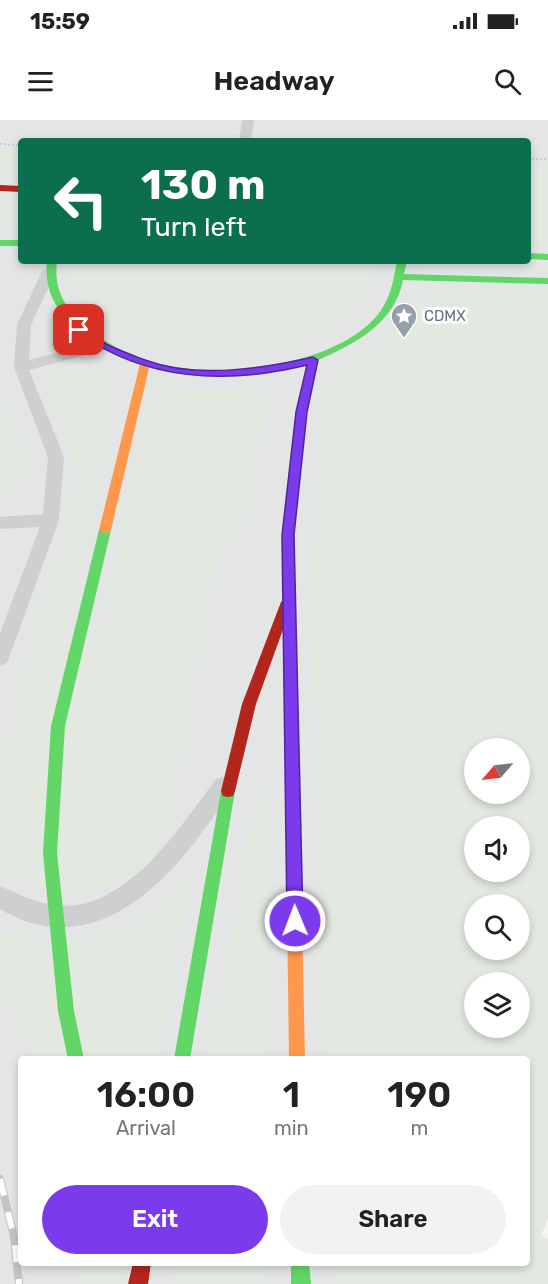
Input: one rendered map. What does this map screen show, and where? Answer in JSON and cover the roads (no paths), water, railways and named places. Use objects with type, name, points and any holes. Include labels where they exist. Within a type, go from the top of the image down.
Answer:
[{"type":"street","points":[[0,188],[18,189]]},
{"type":"street","points":[[0,243],[18,243]]},
{"type":"street","points":[[531,256],[548,257]]},
{"type":"street","points":[[51,266],[52,291],[62,311],[79,330],[103,346],[146,364],[189,372],[231,374],[273,370],[313,360],[348,344],[375,325],[394,303],[404,277],[402,264]]},
{"type":"street","points":[[404,277],[548,281]]},
{"type":"street","points":[[297,1056],[293,782],[287,602],[288,535],[302,412],[313,360]]},
{"type":"street","points":[[75,1056],[66,1011],[50,854],[58,726],[146,364]]},
{"type":"street","points":[[184,1056],[231,776],[249,704],[287,602]]},
{"type":"street","points":[[138,1284],[141,1266]]},
{"type":"street","points":[[300,1266],[300,1284]]},
{"type":"lane","points":[[245,138],[248,120]]},
{"type":"lane","points":[[0,658],[51,520],[56,457],[21,367],[24,325],[51,266]]},
{"type":"lane","points":[[21,367],[103,346]]},
{"type":"lane","points":[[0,523],[51,520]]},
{"type":"lane","points":[[0,897],[25,910],[55,916],[91,914],[135,892],[164,866],[231,776]]},
{"type":"railway","points":[[0,1179],[14,1237],[19,1284]]},
{"type":"place","name":"CDMX","points":[[404,339]]}]
